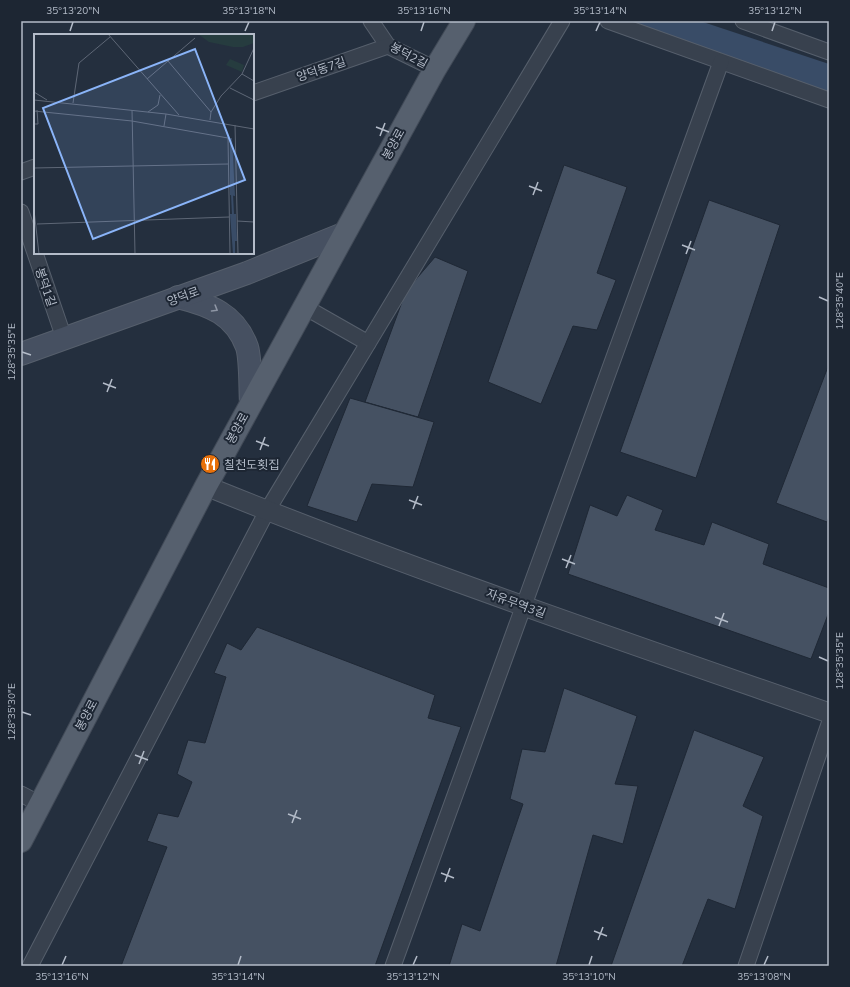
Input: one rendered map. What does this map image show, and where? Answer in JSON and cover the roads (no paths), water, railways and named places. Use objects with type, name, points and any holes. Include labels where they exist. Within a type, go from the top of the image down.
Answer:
[{"type":"main road","name":"봉양로","points":[[21,841],[206,486],[303,306],[435,69],[464,21]]},
{"type":"main road","name":"양덕로","points":[[21,354],[247,273],[343,234]]},
{"type":"main road","points":[[178,297],[213,307],[227,317],[237,328],[247,348],[251,403]]},
{"type":"street","name":"봉덕2길","points":[[371,21],[388,46],[435,69]]},
{"type":"street","points":[[30,966],[267,511],[562,21]]},
{"type":"street","points":[[608,21],[829,100]]},
{"type":"street","points":[[743,21],[829,52]]},
{"type":"street","name":"양덕동7길","points":[[254,93],[388,46]]},
{"type":"street","points":[[393,966],[721,62]]},
{"type":"street","points":[[21,172],[34,167]]},
{"type":"street","name":"봉덕1길","points":[[21,212],[34,250]]},
{"type":"street","name":"봉덕1길","points":[[35,254],[64,338]]},
{"type":"street","points":[[303,306],[368,343]]},
{"type":"street","name":"자유무역3길","points":[[206,486],[267,511],[523,606],[829,713]]},
{"type":"street","points":[[746,966],[829,724]]},
{"type":"street","points":[[21,794],[40,804]]},
{"type":"water","points":[[623,21],[700,21],[829,64],[829,97]]},
{"type":"place","name":"칠천도횟집","points":[[210,464]]}]
